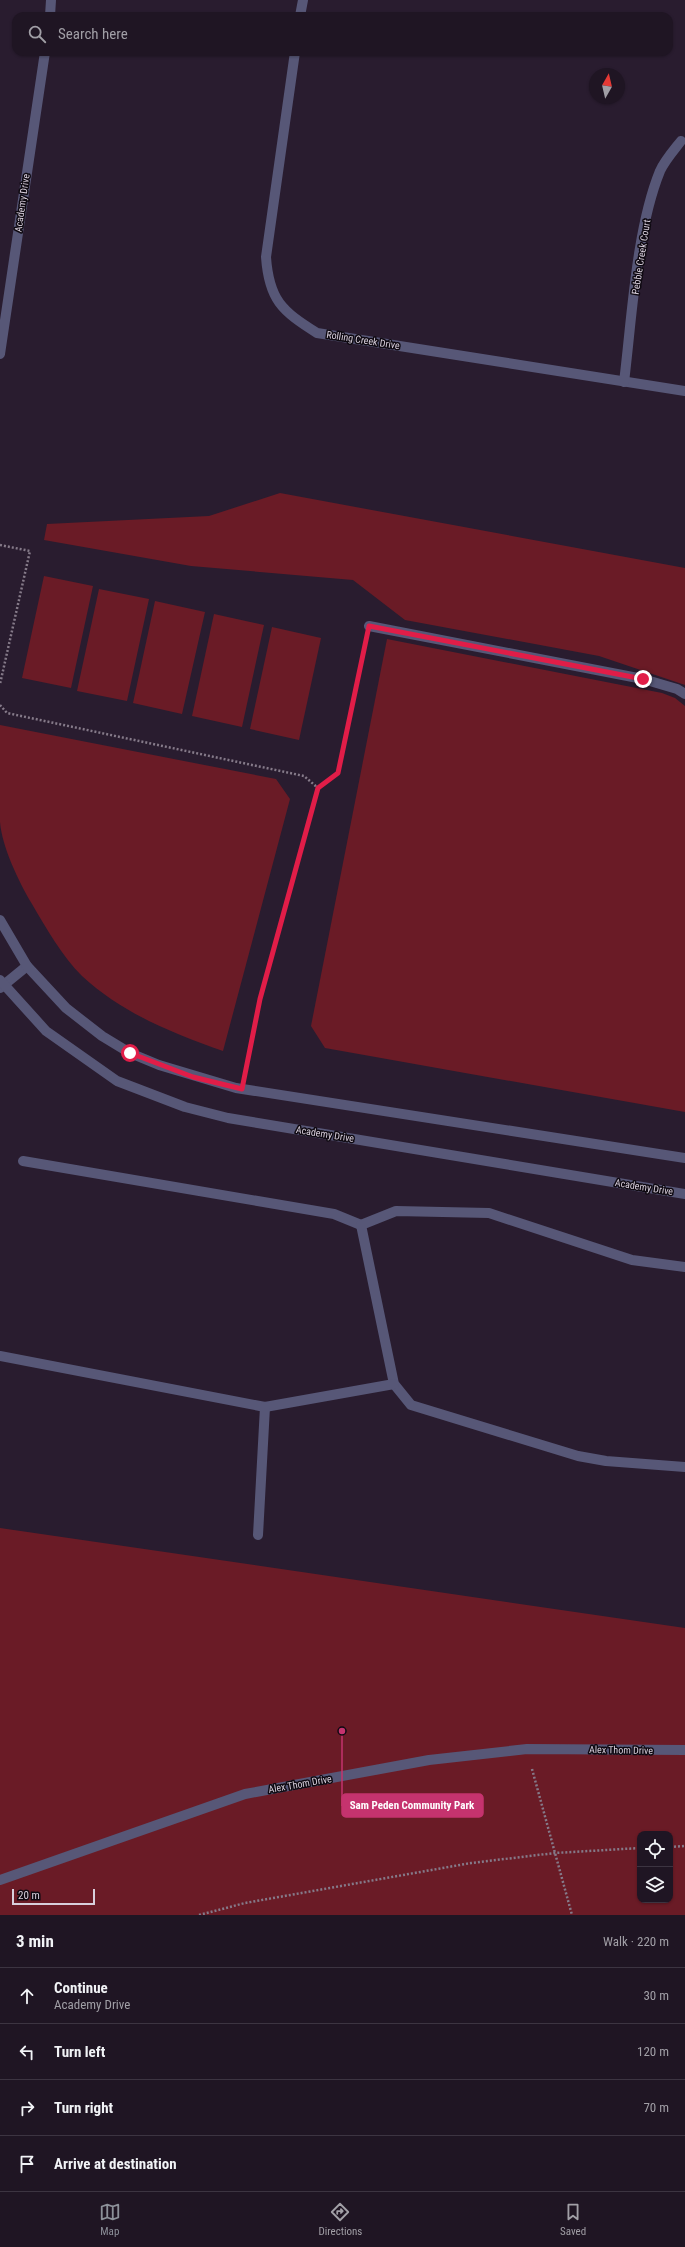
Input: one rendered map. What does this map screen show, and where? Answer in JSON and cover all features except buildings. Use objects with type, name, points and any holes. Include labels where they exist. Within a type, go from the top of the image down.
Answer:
[{"type":"street","points":[[50,12],[51,0]]},
{"type":"street","points":[[301,12],[303,0]]},
{"type":"street","name":"Academy Drive","points":[[0,354],[44,56]]},
{"type":"street","name":"Rolling Creek Drive","points":[[294,56],[266,258],[268,281],[278,302],[295,319],[317,333],[685,391]]},
{"type":"street","name":"Pebble Creek Court","points":[[624,382],[639,258],[648,209],[661,169],[681,141]]},
{"type":"street","points":[[369,626],[643,679],[677,689],[685,694]]},
{"type":"street","points":[[0,920],[27,966],[66,1008],[102,1036],[130,1053],[193,1077],[242,1089],[685,1158]]},
{"type":"street","name":"Academy Drive","points":[[27,966],[1,984],[46,1032],[116,1081],[185,1107],[228,1118],[685,1194]]},
{"type":"street","points":[[23,1161],[334,1214],[360,1226],[396,1211],[489,1213],[632,1260],[685,1267]]},
{"type":"street","points":[[360,1226],[394,1384],[411,1405],[578,1456],[606,1461],[685,1467]]},
{"type":"street","points":[[0,1356],[265,1406],[394,1384]]},
{"type":"street","points":[[258,1535],[265,1406]]},
{"type":"street","name":"Alex Thom Drive","points":[[0,1880],[245,1794],[429,1760],[527,1749],[685,1750]]},
{"type":"path","points":[[0,545],[30,551],[0,684]]},
{"type":"path","points":[[242,1089],[260,999],[318,788],[338,773],[369,626]]},
{"type":"path","points":[[0,705],[7,713],[304,776],[318,788]]},
{"type":"path","points":[[527,1749],[572,1915]]},
{"type":"path","points":[[673,1847],[685,1846]]},
{"type":"path","points":[[199,1915],[245,1902],[463,1864],[555,1852],[637,1848]]},
{"type":"shaded area","points":[[280,493],[685,568],[685,685],[599,656],[405,620],[353,580],[191,566],[44,540],[47,524],[209,516]]},
{"type":"shaded area","points":[[44,576],[93,586],[71,688],[22,678]]},
{"type":"shaded area","points":[[99,589],[149,599],[127,701],[77,691]]},
{"type":"shaded area","points":[[155,601],[205,612],[182,714],[133,703]]},
{"type":"shaded area","points":[[214,614],[264,625],[242,727],[192,716]]},
{"type":"shaded area","points":[[272,627],[321,638],[299,740],[250,729]]},
{"type":"shaded area","points":[[387,639],[662,693],[675,698],[685,706],[685,1112],[325,1048],[311,1026]]},
{"type":"shaded area","points":[[0,725],[276,779],[290,799],[223,1051],[148,1021],[114,1001],[82,976],[61,951],[27,895],[12,864],[1,832]]},
{"type":"shaded area","points":[[0,1528],[685,1628],[685,1915],[0,1915]]},
{"type":"place","name":"Sam Peden Community Park","points":[[342,1731]]},
{"type":"route","points":[[130,1053],[159,1066],[193,1077],[242,1089],[260,999],[318,788],[338,773],[369,626],[643,679]]}]
